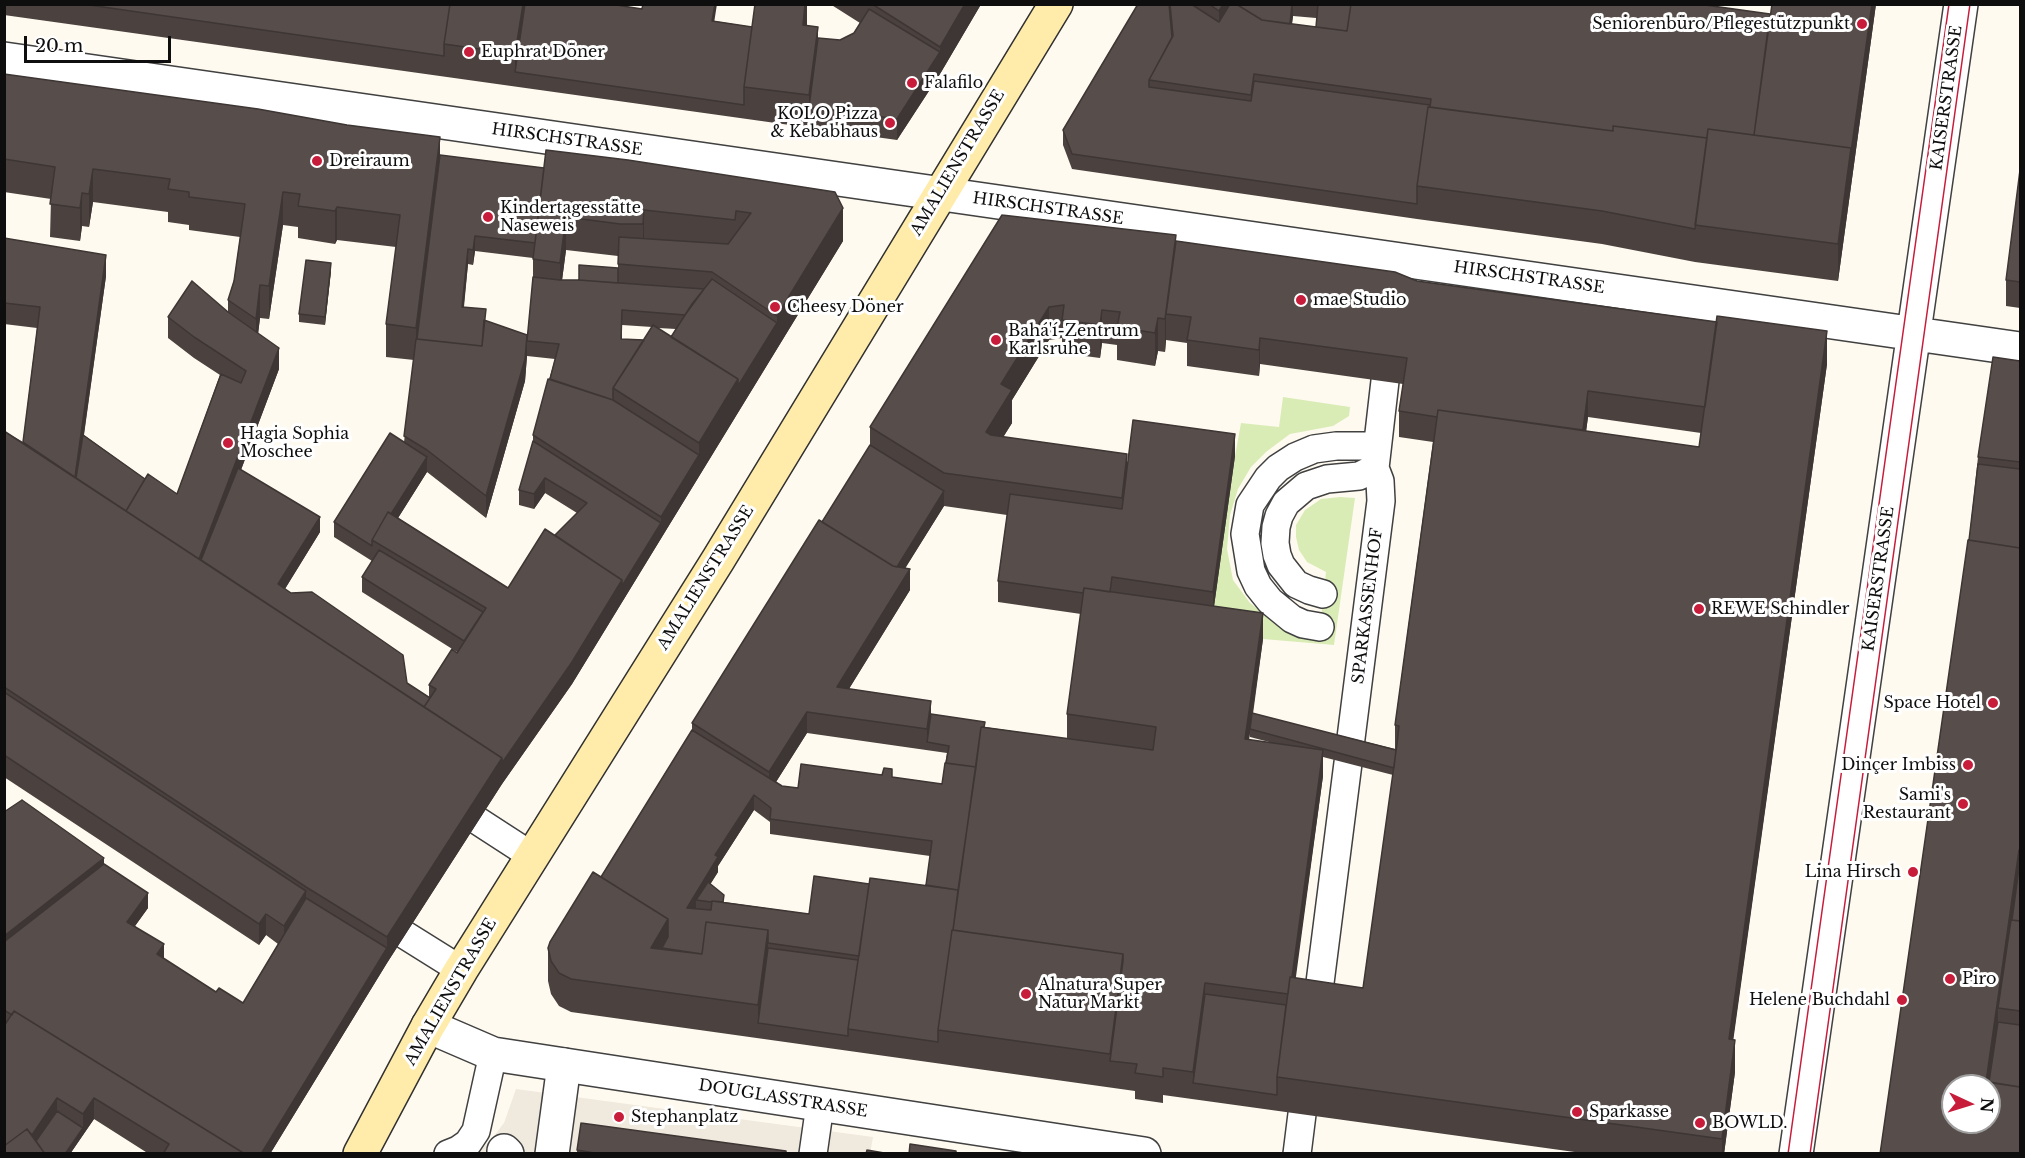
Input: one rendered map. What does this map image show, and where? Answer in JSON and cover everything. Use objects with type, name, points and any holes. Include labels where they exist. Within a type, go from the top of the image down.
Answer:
[{"type":"main road","name":"AMALIENSTRASSE","points":[[360,1154],[428,1026],[461,970],[718,560],[939,194],[1048,7]]},
{"type":"street","name":"KAISERSTRASSE","points":[[1796,1154],[1915,333],[1960,4]]},
{"type":"street","name":"HIRSCHSTRASSE","points":[[4,59],[939,194],[1398,274],[1915,333],[2020,348]]},
{"type":"street","name":"DOUGLASSTRASSE","points":[[428,1026],[493,1054],[1144,1154]]},
{"type":"street","points":[[552,1154],[564,1065]]},
{"type":"lane","name":"SPARKASSENHOF","points":[[1316,1014],[1381,501],[1376,457],[1385,381]]},
{"type":"lane","points":[[1320,627],[1292,619],[1270,601],[1258,586],[1251,571],[1245,534],[1250,505],[1268,478],[1278,468],[1314,449],[1336,446],[1376,457],[1359,476],[1327,479],[1306,486],[1286,503],[1276,527],[1275,543],[1281,565],[1296,584],[1323,594]]},
{"type":"lane","points":[[478,821],[532,856]]},
{"type":"lane","points":[[405,935],[461,970]]},
{"type":"lane","points":[[448,1154],[468,1143],[476,1131],[493,1054]]},
{"type":"lane","points":[[813,1154],[820,1105]]},
{"type":"lane","points":[[1297,1154],[1302,1114]]},
{"type":"green space","points":[[1283,397],[1350,407],[1349,416],[1333,426],[1290,434],[1251,467],[1238,489],[1230,515],[1227,549],[1233,580],[1250,603],[1289,633],[1303,637],[1320,627],[1326,572],[1307,562],[1299,550],[1296,525],[1305,510],[1321,499],[1355,498],[1334,645],[1210,632],[1241,423],[1279,427]]},
{"type":"shaded area","name":"Stephanplatz","points":[[516,1089],[873,1137],[870,1154],[474,1154],[490,1141],[504,1123]]},
{"type":"building","points":[[82,4],[450,4],[444,56]]},
{"type":"building","points":[[450,4],[523,4],[515,54],[444,44]]},
{"type":"building","points":[[525,4],[610,4],[642,9],[643,4],[715,4],[712,21],[752,27],[744,87],[744,105],[515,72]]},
{"type":"building","points":[[755,4],[805,4],[803,25],[818,27],[809,95],[744,87]]},
{"type":"building","points":[[872,4],[965,4],[940,47]]},
{"type":"building","points":[[1138,4],[1169,4],[1172,37],[1149,80],[1149,87],[1251,101],[1254,81],[1430,105],[1417,186],[1417,204],[1072,154],[1063,130]]},
{"type":"building","points":[[1170,4],[1191,4],[1219,22],[1230,4],[1236,4],[1262,20],[1347,31],[1351,4],[1698,4],[1770,14],[1754,135],[1708,129],[1707,138],[1613,126],[1613,131],[1430,107],[1431,99],[1254,74],[1251,95],[1149,80],[1173,36]]},
{"type":"building","points":[[1209,4],[1223,4],[1219,11]]},
{"type":"building","points":[[1236,4],[1292,4],[1290,24],[1262,20]]},
{"type":"building","points":[[1318,4],[1351,4],[1347,31],[1316,27]]},
{"type":"building","points":[[1772,4],[1872,4],[1851,152],[1851,148],[1754,135]]},
{"type":"building","points":[[869,9],[940,52],[897,119],[809,107],[818,38],[840,40],[854,33]]},
{"type":"building","points":[[4,74],[440,137],[416,328],[386,324],[400,215],[337,207],[335,211],[298,206],[300,194],[283,192],[269,286],[260,285],[256,319],[228,300],[234,281],[245,204],[189,197],[189,192],[168,189],[170,179],[93,169],[89,194],[82,193],[80,208],[50,204],[55,167],[4,159]]},
{"type":"building","points":[[1428,107],[1613,131],[1613,126],[1707,138],[1695,229],[1602,211],[1417,186]]},
{"type":"building","points":[[1708,129],[1851,148],[1838,244],[1695,225]]},
{"type":"building","points":[[546,150],[628,160],[835,192],[843,208],[777,316],[712,272],[618,264],[619,237],[728,244],[751,213],[736,211],[735,220],[644,210],[643,224],[620,224],[566,217],[560,263],[533,259]]},
{"type":"building","points":[[440,155],[544,168],[535,243],[475,236],[473,250],[468,249],[462,307],[486,309],[482,346],[417,339]]},
{"type":"building","points":[[2020,170],[2020,282],[2006,280]]},
{"type":"building","points":[[1002,215],[1176,235],[1165,319],[1158,318],[1155,333],[1117,327],[1120,312],[1102,310],[1100,325],[1062,320],[1064,305],[1049,307],[1001,384],[1012,390],[986,432],[991,435],[1127,454],[1122,498],[944,473],[870,427]]},
{"type":"building","points":[[4,238],[106,255],[75,477],[23,442],[40,307],[4,303]]},
{"type":"building","points":[[1176,241],[1395,272],[1417,281],[1717,322],[1705,407],[1588,391],[1583,430],[1438,410],[1437,417],[1399,411],[1407,358],[1260,338],[1259,350],[1187,340],[1191,317],[1166,314]]},
{"type":"building","points":[[306,260],[331,263],[325,317],[299,314]]},
{"type":"building","points":[[579,265],[618,268],[618,283],[579,280]]},
{"type":"building","points":[[533,277],[704,289],[685,315],[622,310],[621,339],[644,340],[613,388],[613,400],[550,379],[559,344],[527,341]]},
{"type":"building","points":[[712,279],[777,323],[738,386],[738,379],[671,337],[692,304]]},
{"type":"building","name":"Hagia Sophia Moschee","points":[[192,281],[228,312],[279,348],[199,559],[126,511],[148,474],[177,494],[221,374],[241,383],[246,371],[168,317]]},
{"type":"building","points":[[1717,316],[1827,331],[1729,1039],[1735,1040],[1722,1139],[1277,1077],[1290,977],[1363,988],[1397,744],[1399,726],[1395,725],[1438,410],[1699,447]]},
{"type":"building","points":[[484,320],[527,335],[525,359],[486,496],[427,450],[404,436],[416,339],[482,346]]},
{"type":"building","points":[[653,325],[738,379],[699,443],[613,388]]},
{"type":"building","points":[[1993,357],[2020,361],[2020,462],[1978,457]]},
{"type":"building","points":[[548,379],[613,400],[699,455],[661,517],[533,435]]},
{"type":"building","points":[[1133,420],[1235,434],[1213,592],[1112,577],[1110,592],[1084,588],[1083,593],[998,581],[1010,494],[1122,509]]},
{"type":"building","points":[[4,431],[502,758],[387,937],[306,887],[4,687]]},
{"type":"building","points":[[390,433],[427,457],[391,514],[388,512],[372,540],[372,546],[334,522]]},
{"type":"building","points":[[83,435],[145,479],[126,511],[76,478]]},
{"type":"building","points":[[533,441],[661,523],[622,586],[622,580],[555,535],[587,503],[545,478],[534,494],[519,490]]},
{"type":"building","points":[[870,445],[944,491],[897,567],[822,522]]},
{"type":"building","points":[[1978,464],[2020,469],[2020,548],[1969,540]]},
{"type":"building","points":[[238,468],[320,517],[278,584],[291,593],[312,592],[403,655],[407,683],[430,698],[424,707],[201,560]]},
{"type":"building","points":[[388,512],[508,588],[545,529],[622,580],[572,662],[502,763],[502,758],[424,707],[436,689],[429,685],[452,649],[457,653],[486,608],[372,540]]},
{"type":"building","points":[[819,520],[893,566],[910,569],[837,687],[931,701],[927,729],[807,712],[769,772],[692,723]]},
{"type":"building","points":[[1968,540],[2020,548],[2020,850],[1987,1074],[1941,1074],[1941,1134],[2001,1134],[2001,1084],[2020,1087],[2020,1154],[1880,1154]]},
{"type":"building","points":[[379,550],[483,612],[464,641],[362,577]]},
{"type":"building","points":[[1084,588],[1263,613],[1245,739],[1323,750],[1288,994],[1205,983],[1193,1072],[1163,1068],[1163,1077],[1135,1073],[1137,1064],[1110,1061],[1123,954],[953,930],[981,727],[1153,750],[1156,727],[1067,714]]},
{"type":"building","points":[[4,692],[306,891],[284,926],[266,914],[259,924],[4,755]]},
{"type":"building","points":[[1252,713],[1396,750],[1394,768],[1250,729]]},
{"type":"building","points":[[931,714],[985,722],[984,727],[981,727],[976,767],[946,763],[949,746],[927,742]]},
{"type":"building","points":[[692,730],[782,786],[798,788],[801,764],[882,775],[884,768],[892,769],[892,777],[942,784],[945,763],[976,767],[958,890],[926,885],[932,841],[770,819],[771,808],[754,795],[715,855],[718,857],[687,908],[711,910],[712,901],[809,914],[814,876],[869,884],[859,956],[768,943],[768,930],[706,922],[702,954],[662,948],[668,937],[668,919],[601,877]]},
{"type":"building","points":[[22,800],[104,858],[4,936],[4,812]]},
{"type":"building","points":[[104,864],[148,893],[127,922],[164,944],[157,954],[216,992],[219,988],[243,1003],[306,898],[387,948],[261,1154],[245,1154],[14,1011],[12,1015],[4,1010],[4,942]]},
{"type":"building","points":[[2020,868],[2020,921],[2012,920]]},
{"type":"building","points":[[593,872],[668,919],[651,948],[702,954],[706,922],[768,930],[758,1005],[571,979],[559,973],[551,961],[548,948],[550,942]]},
{"type":"building","points":[[870,878],[958,890],[938,1042],[848,1029]]},
{"type":"building","points":[[708,882],[724,895],[723,902],[696,900]]},
{"type":"building","points":[[2011,920],[2020,921],[2020,1011],[1998,1008]]},
{"type":"building","points":[[952,930],[1123,954],[1110,1054],[938,1030]]},
{"type":"building","points":[[768,948],[858,960],[848,1036],[758,1023]]},
{"type":"building","points":[[1205,994],[1286,1005],[1277,1095],[1193,1083]]},
{"type":"building","points":[[14,1011],[245,1154],[163,1154],[169,1144],[94,1098],[83,1114],[57,1098],[32,1135],[27,1129],[4,1146],[4,1026]]},
{"type":"building","points":[[1998,1022],[2020,1025],[2020,1087],[2001,1084],[2001,1074],[1990,1074]]},
{"type":"building","points":[[57,1111],[83,1128],[65,1154],[45,1154],[36,1141]]},
{"type":"building","points":[[581,1123],[786,1151],[786,1154],[600,1154],[577,1150]]},
{"type":"building","points":[[27,1129],[45,1154],[4,1154],[4,1146]]},
{"type":"building","points":[[910,1144],[956,1151],[956,1154],[909,1154]]},
{"type":"building","points":[[867,1150],[890,1154],[866,1154]]},
{"type":"tram line","points":[[1788,1154],[1949,4]]},
{"type":"tram line","points":[[1810,1154],[1970,4]]},
{"type":"place","name":"Seniorenbüro/Pflegestützpunkt","points":[[1862,24]]},
{"type":"place","name":"Euphrat Döner","points":[[469,52]]},
{"type":"place","name":"Falafilo","points":[[912,83]]},
{"type":"place","name":"KOLO Pizza & Kebabhaus","points":[[890,123]]},
{"type":"place","name":"Dreiraum","points":[[317,161]]},
{"type":"place","name":"Kindertagesstätte Naseweis","points":[[488,217]]},
{"type":"place","name":"mae Studio","points":[[1301,300]]},
{"type":"place","name":"Cheesy Döner","points":[[775,307]]},
{"type":"place","name":"Bahá'í-Zentrum Karlsruhe","points":[[996,340]]},
{"type":"place","name":"Hagia Sophia Moschee","points":[[228,443]]},
{"type":"place","name":"REWE Schindler","points":[[1699,609]]},
{"type":"place","name":"Space Hotel","points":[[1993,703]]},
{"type":"place","name":"Dinçer Imbiss","points":[[1968,765]]},
{"type":"place","name":"Sami's Restaurant","points":[[1963,804]]},
{"type":"place","name":"Lina Hirsch","points":[[1913,872]]},
{"type":"place","name":"Piro","points":[[1950,979]]},
{"type":"place","name":"Alnatura Super Natur Markt","points":[[1026,994]]},
{"type":"place","name":"Helene Buchdahl","points":[[1902,1000]]},
{"type":"place","name":"Sparkasse","points":[[1577,1112]]},
{"type":"place","name":"Stephanplatz","points":[[619,1117]]},
{"type":"place","name":"BOWLD.","points":[[1700,1123]]}]
